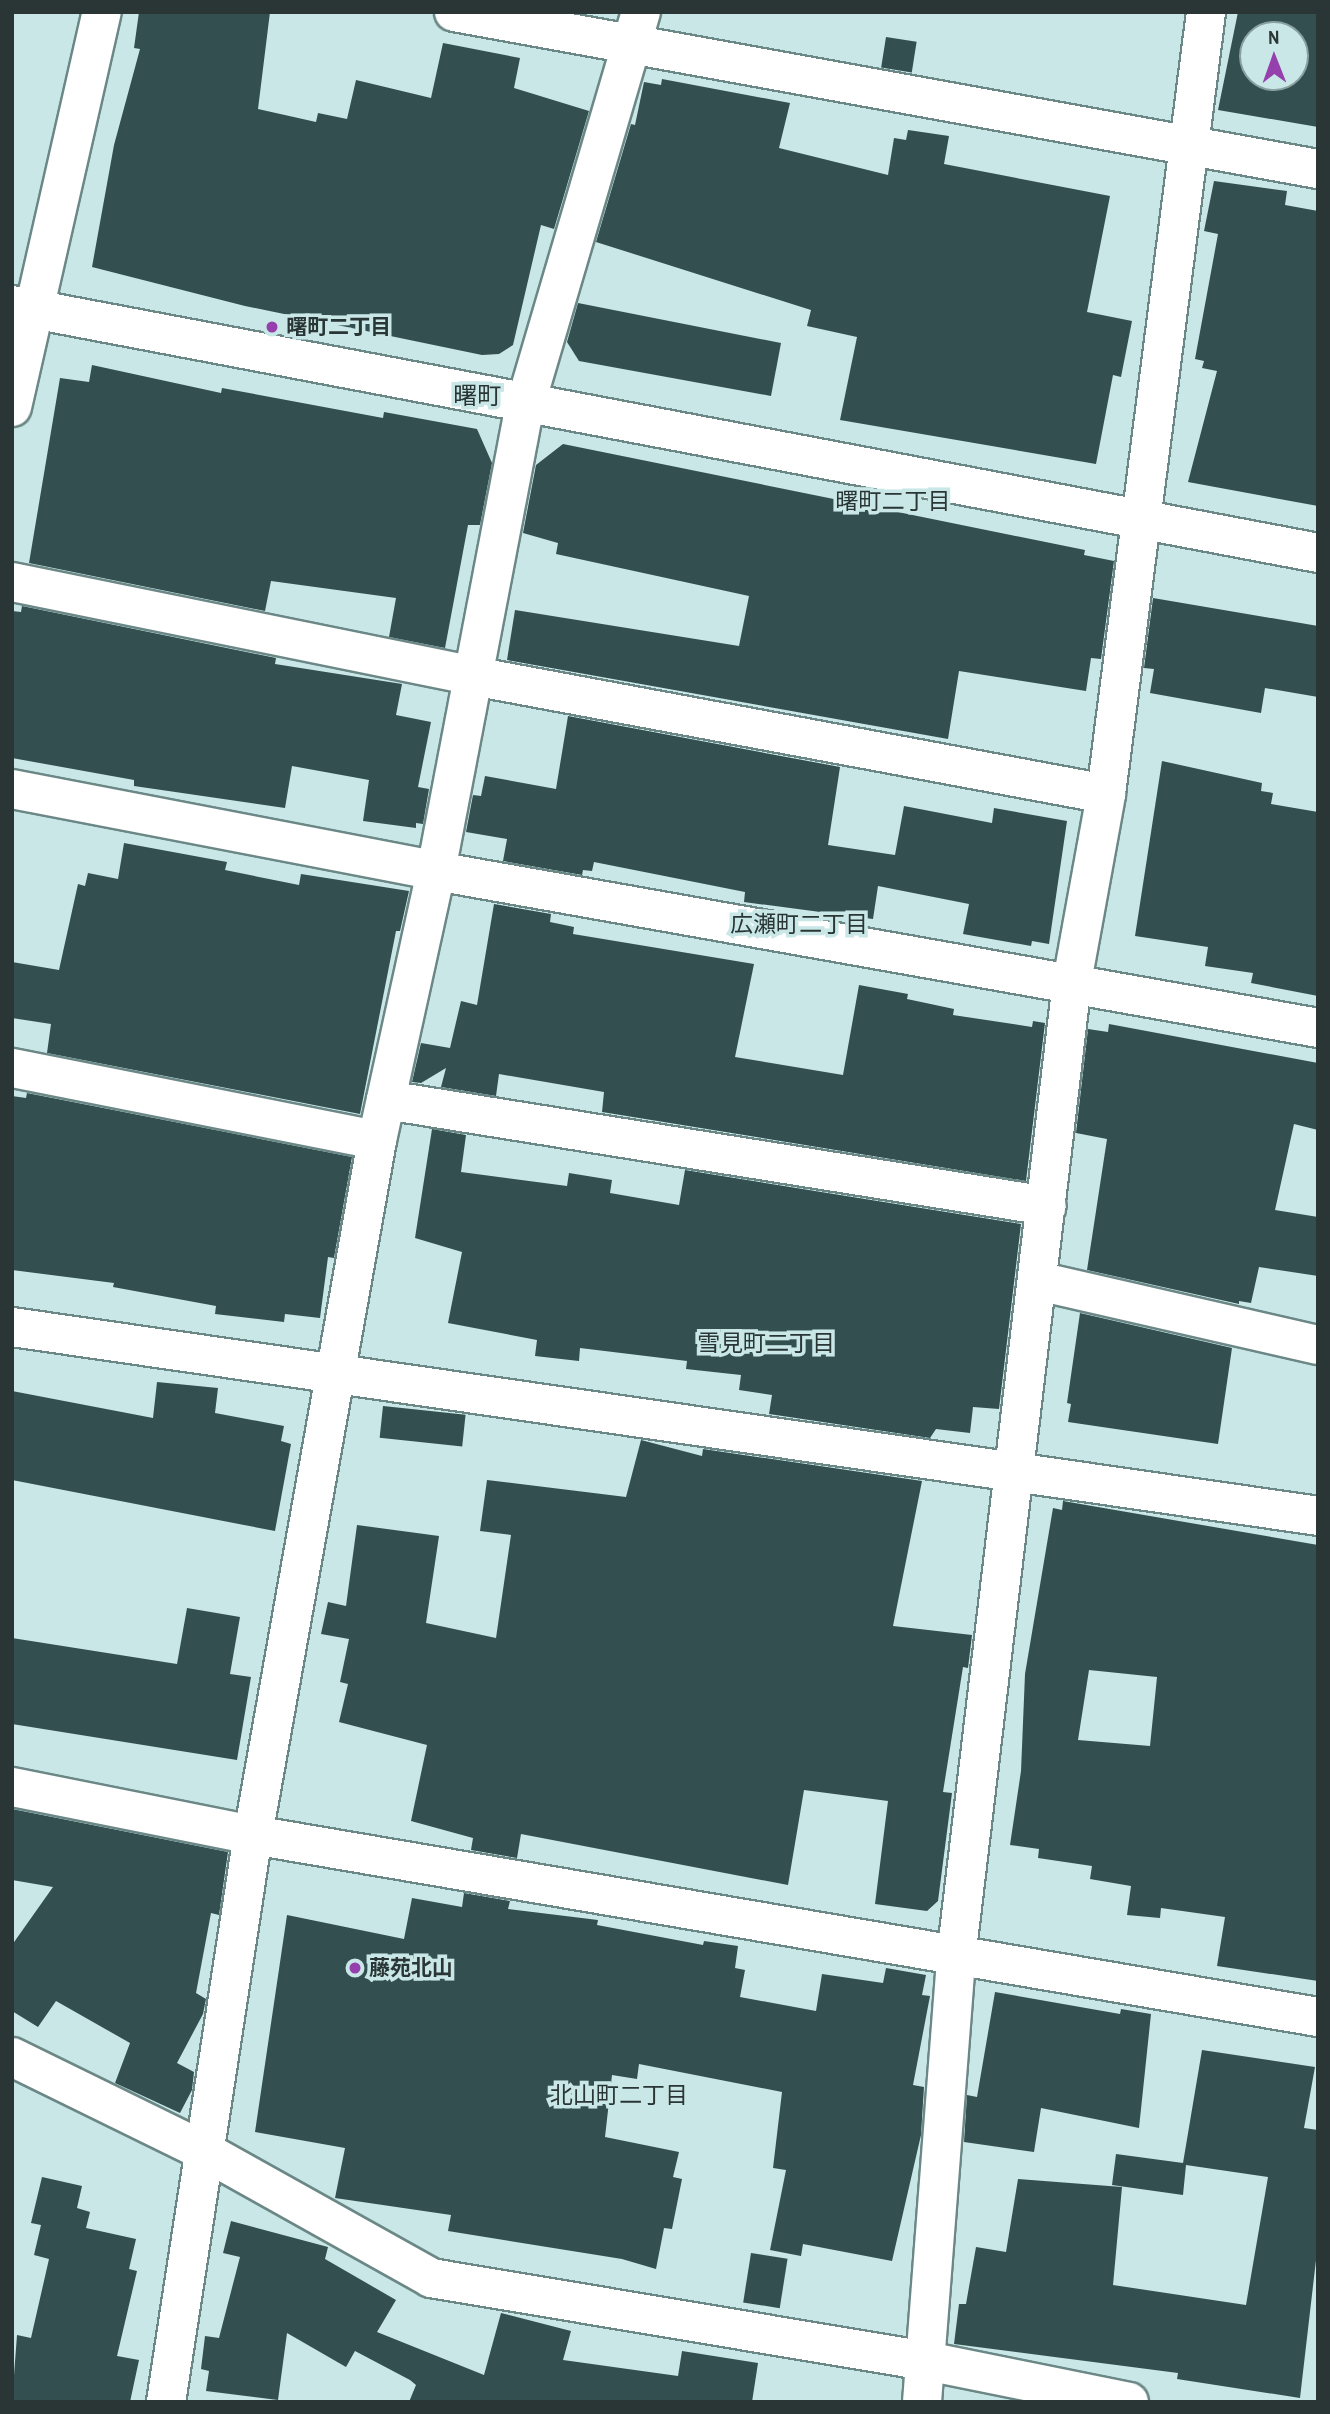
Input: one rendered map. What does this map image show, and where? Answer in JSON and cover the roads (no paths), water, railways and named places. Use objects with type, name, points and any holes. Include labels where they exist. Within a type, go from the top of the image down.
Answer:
[{"type":"street","points":[[12,407],[23,307],[102,12]]},
{"type":"street","points":[[454,12],[635,29],[1318,169]]},
{"type":"street","points":[[922,2402],[956,1958],[1017,1470],[1072,982],[1106,794],[1206,12]]},
{"type":"street","points":[[166,2402],[253,1835],[377,1140],[436,871],[525,406],[635,29]]},
{"type":"street","points":[[23,307],[525,406],[1318,553]]},
{"type":"street","points":[[12,582],[473,676],[1106,794]]},
{"type":"street","points":[[12,789],[436,871],[1072,982],[1318,1028]]},
{"type":"street","points":[[12,1068],[377,1140]]},
{"type":"street","points":[[386,1100],[1047,1206]]},
{"type":"street","points":[[1038,1281],[1318,1345]]},
{"type":"street","points":[[12,1327],[1017,1470],[1318,1516]]},
{"type":"street","points":[[12,1787],[253,1835],[956,1958],[1318,2017]]},
{"type":"street","points":[[12,2057],[206,2152],[431,2278],[926,2361],[1129,2402]]},
{"type":"place","name":"曙町二丁目","points":[[272,327]]},
{"type":"place","name":"藤苑北山","points":[[355,1968]]},
{"type":"district","name":"曙町","points":[[477,396]]},
{"type":"district","name":"曙町二丁目","points":[[893,501]]},
{"type":"district","name":"広瀬町二丁目","points":[[799,924]]},
{"type":"district","name":"雪見町二丁目","points":[[766,1343]]},
{"type":"district","name":"北山町二丁目","points":[[619,2095]]}]
